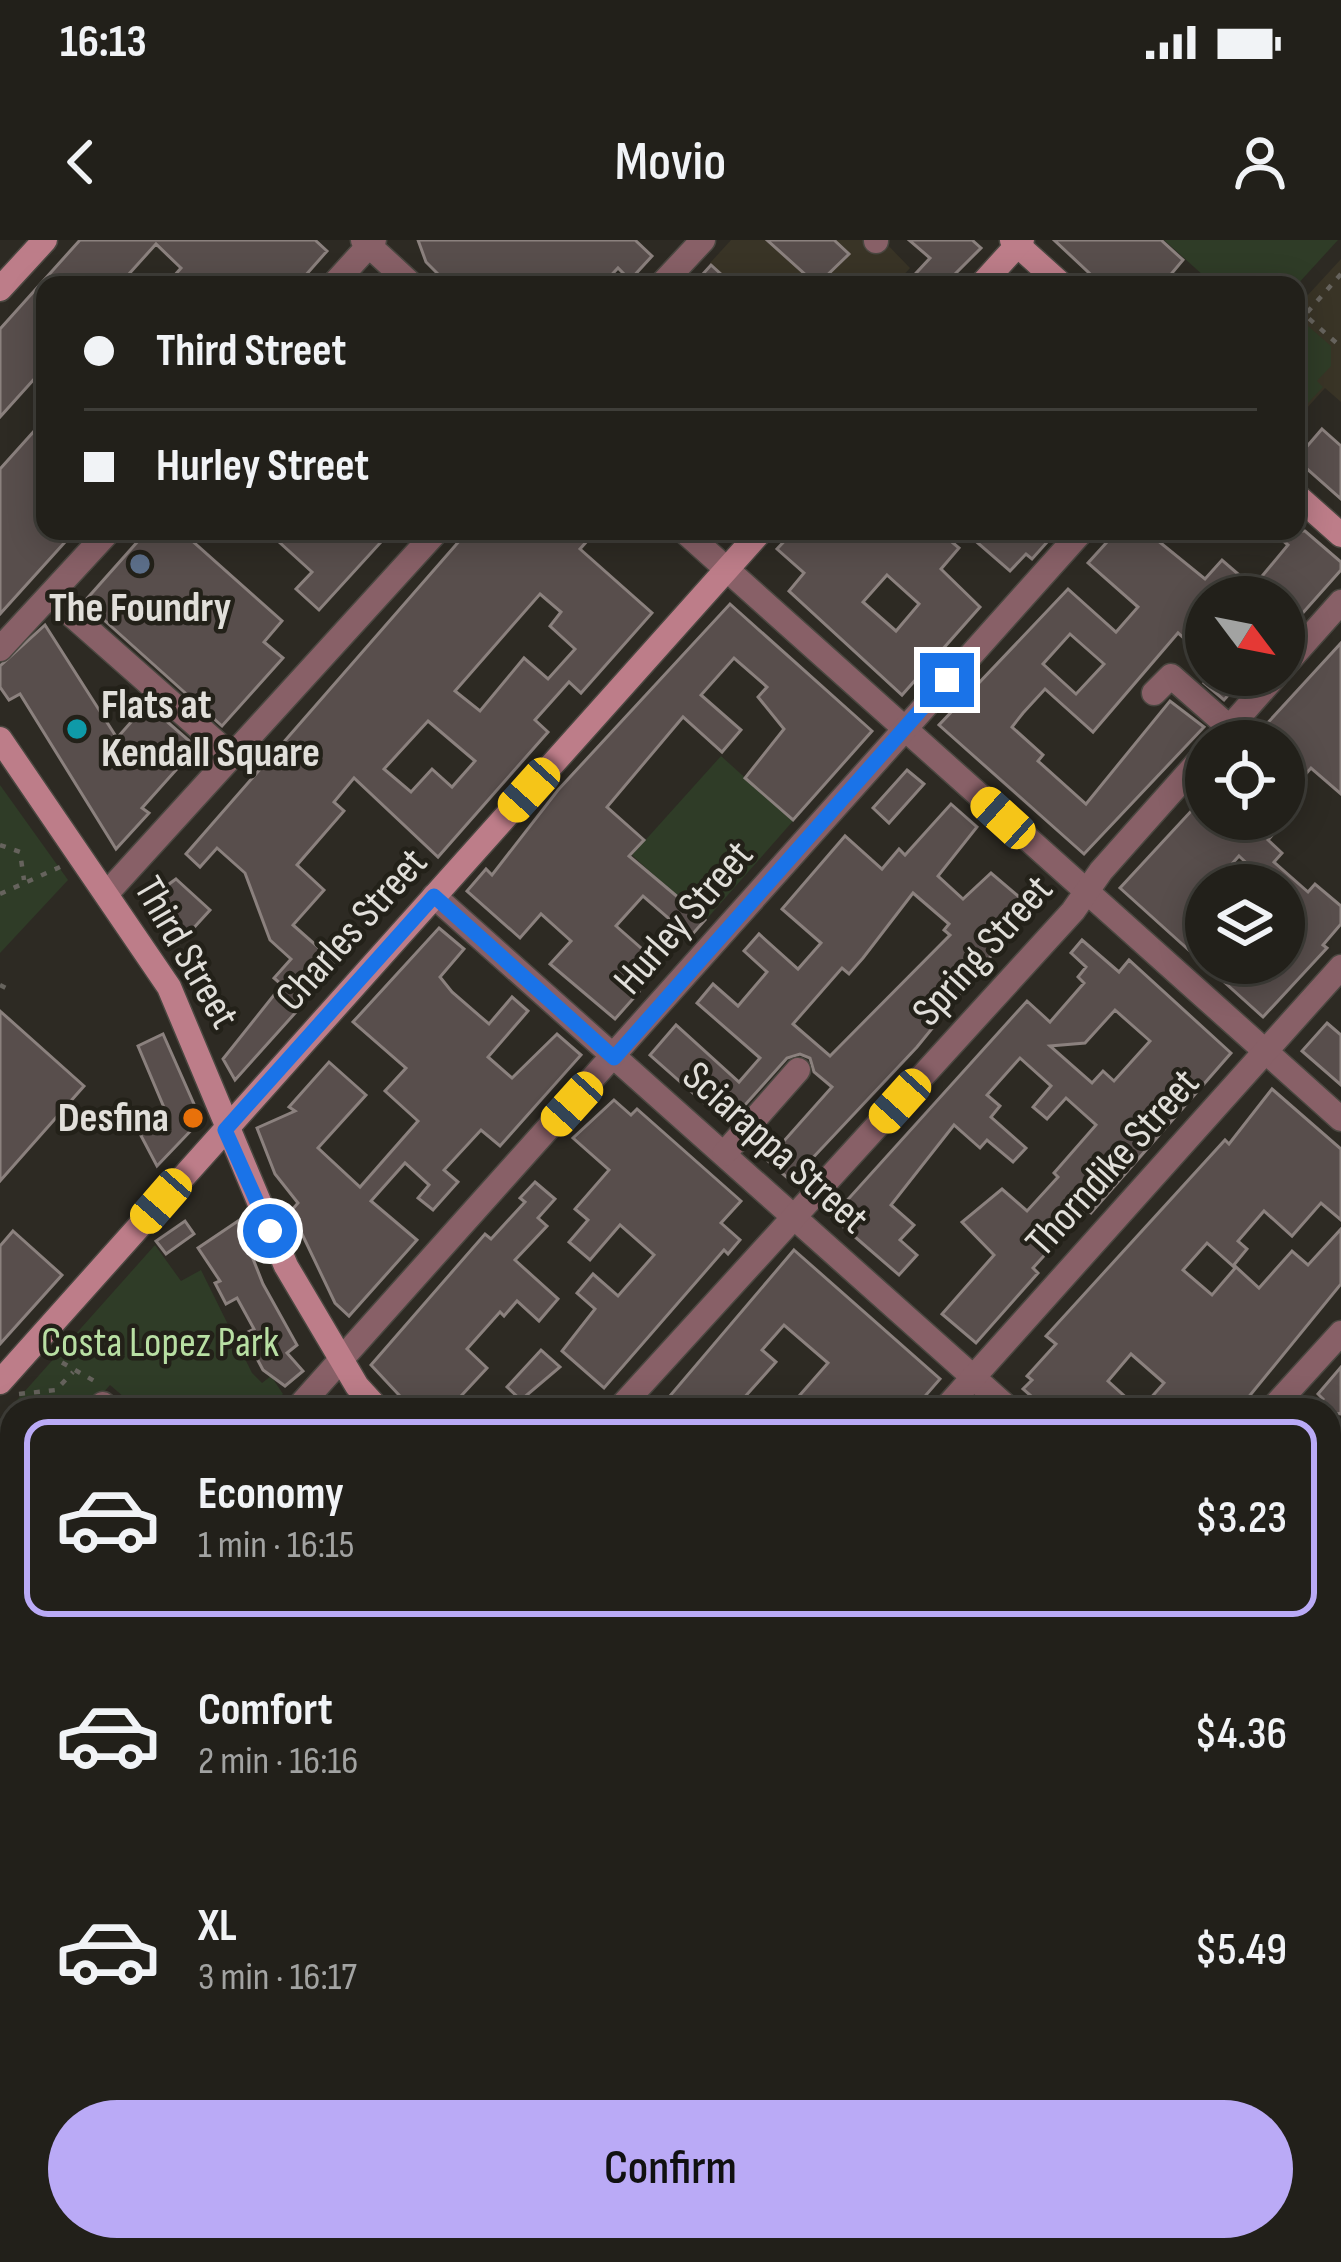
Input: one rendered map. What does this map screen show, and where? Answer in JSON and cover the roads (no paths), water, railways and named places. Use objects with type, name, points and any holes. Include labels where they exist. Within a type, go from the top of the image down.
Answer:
[{"type":"street","points":[[0,289],[45,240]]},
{"type":"street","points":[[670,276],[703,240]]},
{"type":"street","points":[[340,276],[368,242],[403,276]]},
{"type":"street","points":[[989,276],[1017,242],[1053,276]]},
{"type":"street","points":[[1305,503],[1341,536]]},
{"type":"street","points":[[0,649],[102,540]]},
{"type":"street","points":[[108,892],[429,540]]},
{"type":"street","points":[[694,540],[1341,1119]]},
{"type":"street","name":"Charles Street","points":[[10,1388],[35,1343],[753,540]]},
{"type":"street","name":"Hurley Street","points":[[307,1398],[1074,540]]},
{"type":"street","points":[[57,602],[219,745]]},
{"type":"street","points":[[1305,642],[1341,602]]},
{"type":"street","points":[[1154,693],[1171,676],[1210,720]]},
{"type":"street","points":[[1236,720],[1257,696]]},
{"type":"street","name":"Third Street","points":[[0,739],[108,892],[186,1020],[225,1130],[286,1266],[370,1398]]},
{"type":"street","name":"Spring Street","points":[[629,1398],[1088,893],[1101,871],[1185,777]]},
{"type":"street","name":"Sciarappa Street","points":[[434,896],[996,1398]]},
{"type":"street","name":"Thorndike Street","points":[[955,1398],[1341,968]]},
{"type":"street","points":[[724,1154],[798,1070]]},
{"type":"street","points":[[1282,1398],[1341,1333]]},
{"type":"place","name":"The Foundry","points":[[140,564]]},
{"type":"place","name":"Flats at Kendall Square","points":[[77,729]]},
{"type":"place","name":"Desfina","points":[[193,1118]]},
{"type":"park label","name":"Costa Lopez Park","points":[[160,1343]]}]
